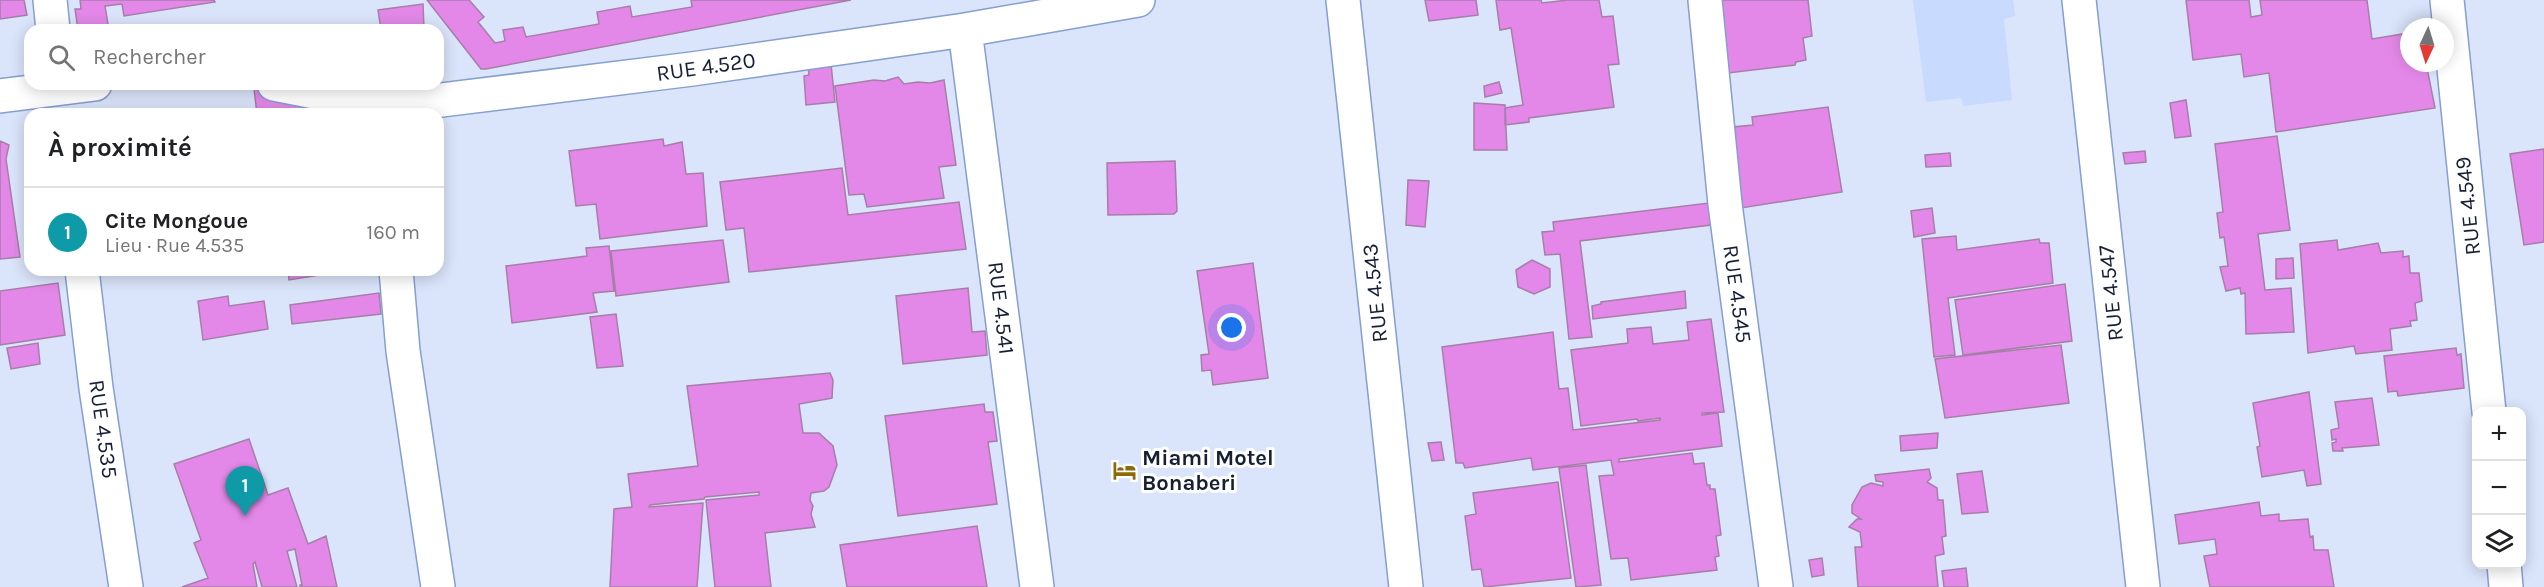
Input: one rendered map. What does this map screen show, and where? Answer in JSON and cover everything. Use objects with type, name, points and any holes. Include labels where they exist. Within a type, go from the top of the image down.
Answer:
[{"type":"street","points":[[50,0],[52,24]]},
{"type":"street","name":"RUE 4.520","points":[[387,108],[668,72],[965,30],[1138,0]]},
{"type":"street","name":"RUE 4.543","points":[[1343,0],[1406,587]]},
{"type":"street","name":"RUE 4.545","points":[[1705,0],[1725,204],[1776,587]]},
{"type":"street","name":"RUE 4.547","points":[[2079,0],[2143,587]]},
{"type":"street","name":"RUE 4.549","points":[[2447,0],[2488,407]]},
{"type":"street","name":"RUE 4.541","points":[[965,30],[1037,587]]},
{"type":"street","points":[[0,96],[61,95],[76,90]]},
{"type":"street","name":"RUE 4.520","points":[[300,90],[377,108]]},
{"type":"street","name":"RUE 4.535","points":[[83,276],[96,388],[126,587]]},
{"type":"street","points":[[397,276],[403,351],[438,587]]},
{"type":"street","points":[[2504,569],[2506,587]]},
{"type":"shaded area","points":[[1913,0],[2013,0],[2015,16],[2004,19],[2012,100],[1963,106],[1961,98],[1926,102]]},
{"type":"building","points":[[0,0],[24,0],[27,15],[0,19]]},
{"type":"building","points":[[80,0],[214,0],[215,2],[124,16],[122,4],[105,6],[108,24],[77,24],[75,9],[81,9]]},
{"type":"building","points":[[427,0],[469,0],[484,17],[478,22],[495,43],[505,41],[503,30],[523,27],[526,37],[599,24],[597,12],[630,6],[632,17],[692,7],[691,0],[851,0],[481,69]]},
{"type":"building","points":[[1425,0],[1476,0],[1478,15],[1429,21]]},
{"type":"building","points":[[1496,0],[1541,0],[1542,3],[1599,0],[1602,17],[1613,16],[1619,64],[1608,65],[1614,107],[1529,118],[1529,122],[1505,125],[1505,108],[1523,105],[1511,28],[1500,30]]},
{"type":"building","points":[[1719,0],[1808,0],[1812,36],[1803,38],[1806,60],[1796,62],[1795,65],[1728,73]]},
{"type":"building","points":[[2186,0],[2249,0],[2251,17],[2262,15],[2260,0],[2367,0],[2372,39],[2400,34],[2400,72],[2428,72],[2435,108],[2276,132],[2269,73],[2244,77],[2241,54],[2193,60]]},
{"type":"building","points":[[423,4],[424,24],[380,24],[378,10]]},
{"type":"building","points":[[831,64],[835,102],[806,105],[804,76],[809,75],[808,66]]},
{"type":"building","points":[[898,77],[904,84],[944,80],[956,165],[939,167],[944,198],[867,207],[864,194],[849,195],[835,86],[874,80],[885,81]]},
{"type":"building","points":[[1499,82],[1502,93],[1485,97],[1484,86]]},
{"type":"building","points":[[254,90],[298,92],[332,108],[256,108]]},
{"type":"building","points":[[2186,100],[2191,136],[2175,138],[2170,103]]},
{"type":"building","points":[[1474,103],[1505,105],[1507,150],[1474,150]]},
{"type":"building","points":[[1828,107],[1842,192],[1741,208],[1733,127],[1753,125],[1752,117]]},
{"type":"building","points":[[2277,136],[2290,230],[2258,234],[2265,290],[2291,288],[2294,332],[2246,334],[2245,293],[2241,294],[2240,288],[2226,291],[2220,267],[2228,266],[2224,237],[2220,238],[2217,213],[2223,212],[2215,144]]},
{"type":"building","points":[[663,139],[664,146],[682,142],[686,174],[703,173],[707,226],[600,239],[596,204],[576,206],[569,151]]},
{"type":"building","points":[[0,141],[9,145],[6,159],[20,257],[0,259]]},
{"type":"building","points":[[2544,149],[2544,242],[2524,245],[2510,154]]},
{"type":"building","points":[[2145,151],[2146,162],[2125,164],[2123,153]]},
{"type":"building","points":[[1950,153],[1951,166],[1926,167],[1925,155]]},
{"type":"building","points":[[1175,161],[1177,211],[1174,214],[1108,215],[1107,163]]},
{"type":"building","points":[[842,168],[848,215],[959,202],[966,249],[749,272],[744,228],[726,230],[720,182]]},
{"type":"building","points":[[1408,180],[1429,181],[1425,227],[1406,225]]},
{"type":"building","points":[[1709,203],[1711,225],[1580,241],[1592,337],[1569,339],[1560,254],[1545,255],[1542,232],[1554,231],[1553,222]]},
{"type":"building","points":[[1932,208],[1935,233],[1914,237],[1911,211]]},
{"type":"building","points":[[1956,236],[1957,250],[2039,239],[2040,243],[2049,243],[2053,283],[1948,298],[1955,355],[1934,357],[1922,239]]},
{"type":"building","points":[[723,240],[729,282],[616,296],[611,251]]},
{"type":"building","points":[[2337,240],[2338,250],[2378,243],[2381,253],[2403,251],[2403,257],[2409,256],[2410,273],[2419,273],[2422,301],[2415,303],[2417,320],[2410,321],[2411,326],[2390,329],[2392,350],[2356,354],[2354,346],[2308,353],[2300,244]]},
{"type":"building","points":[[609,246],[614,291],[593,293],[597,312],[512,323],[506,266],[587,256],[586,248]]},
{"type":"building","points":[[2293,258],[2294,278],[2276,279],[2276,259]]},
{"type":"building","points":[[1532,260],[1550,269],[1550,287],[1534,294],[1518,287],[1516,270]]},
{"type":"building","points":[[1253,263],[1268,378],[1213,385],[1211,370],[1202,371],[1201,355],[1209,354],[1197,271]]},
{"type":"building","points":[[289,276],[313,276],[289,280]]},
{"type":"building","points":[[58,283],[65,335],[0,345],[0,291]]},
{"type":"building","points":[[2065,284],[2072,341],[1963,355],[1955,300]]},
{"type":"building","points":[[968,288],[972,332],[985,331],[987,355],[903,364],[896,296]]},
{"type":"building","points":[[1685,291],[1686,308],[1593,319],[1592,306],[1601,304],[1601,302]]},
{"type":"building","points":[[379,293],[381,314],[292,324],[290,305]]},
{"type":"building","points":[[228,296],[229,306],[264,301],[268,329],[203,340],[198,301]]},
{"type":"building","points":[[616,314],[623,366],[597,368],[590,317]]},
{"type":"building","points":[[1711,319],[1724,412],[1702,413],[1702,415],[1718,413],[1722,446],[1619,459],[1619,462],[1692,453],[1694,464],[1704,463],[1707,485],[1710,485],[1710,489],[1715,489],[1721,535],[1716,536],[1719,556],[1715,557],[1717,570],[1631,580],[1628,558],[1611,559],[1599,476],[1614,475],[1611,460],[1533,470],[1531,458],[1465,468],[1463,463],[1456,463],[1442,347],[1553,332],[1559,389],[1568,388],[1573,430],[1660,420],[1660,418],[1581,426],[1571,350],[1628,343],[1627,329],[1651,327],[1653,344],[1689,340],[1687,322]]},
{"type":"building","points":[[38,343],[40,364],[11,369],[7,348]]},
{"type":"building","points":[[2061,345],[2069,403],[1945,418],[1935,359]]},
{"type":"building","points":[[2456,348],[2457,355],[2461,354],[2464,388],[2398,396],[2397,391],[2388,392],[2384,356]]},
{"type":"building","points":[[830,373],[833,380],[832,398],[799,404],[803,433],[819,433],[833,446],[837,465],[829,487],[824,491],[811,493],[810,500],[813,506],[811,514],[815,527],[765,533],[771,587],[715,587],[706,500],[759,495],[759,492],[650,505],[649,507],[703,503],[697,587],[610,587],[614,509],[632,507],[628,474],[698,466],[687,386]]},
{"type":"building","points":[[2309,392],[2321,484],[2307,486],[2304,470],[2262,477],[2253,403]]},
{"type":"building","points":[[2372,398],[2379,445],[2342,448],[2343,451],[2333,451],[2332,443],[2336,442],[2336,439],[2332,440],[2331,430],[2339,428],[2335,402]]},
{"type":"building","points":[[984,404],[985,412],[993,412],[997,441],[988,442],[997,504],[898,516],[885,416]]},
{"type":"building","points":[[1938,433],[1937,448],[1901,451],[1900,436]]},
{"type":"building","points":[[249,439],[268,495],[288,488],[308,544],[326,536],[337,587],[300,587],[302,585],[295,549],[287,551],[297,587],[262,587],[255,562],[253,564],[257,587],[182,587],[208,578],[194,543],[201,540],[174,464]]},
{"type":"building","points":[[1441,442],[1444,460],[1432,461],[1428,443]]},
{"type":"building","points":[[1586,465],[1601,585],[1576,587],[1559,468]]},
{"type":"building","points":[[1929,469],[1931,478],[1927,482],[1937,488],[1938,500],[1943,500],[1946,536],[1942,537],[1944,554],[1935,556],[1938,587],[1858,587],[1855,547],[1862,547],[1860,532],[1849,527],[1857,519],[1861,519],[1852,513],[1852,505],[1862,487],[1871,483],[1883,486],[1883,482],[1876,481],[1875,475]]},
{"type":"building","points":[[1982,471],[1988,512],[1962,514],[1957,474]]},
{"type":"building","points":[[1558,482],[1571,578],[1484,587],[1481,569],[1472,570],[1465,516],[1476,514],[1473,493]]},
{"type":"building","points":[[2259,502],[2261,516],[2279,514],[2279,521],[2308,519],[2314,550],[2328,550],[2334,587],[2210,587],[2204,556],[2217,554],[2215,539],[2179,544],[2175,515]]},
{"type":"building","points":[[977,526],[987,587],[847,587],[840,545]]},
{"type":"building","points":[[1822,558],[1824,575],[1812,577],[1809,560]]},
{"type":"building","points":[[1966,568],[1968,587],[1944,587],[1942,571]]},
{"type":"place","name":"Miami Motel Bonaberi","points":[[1124,471]]},
{"type":"place","name":"Cite Mongoue","points":[[245,516]]}]
